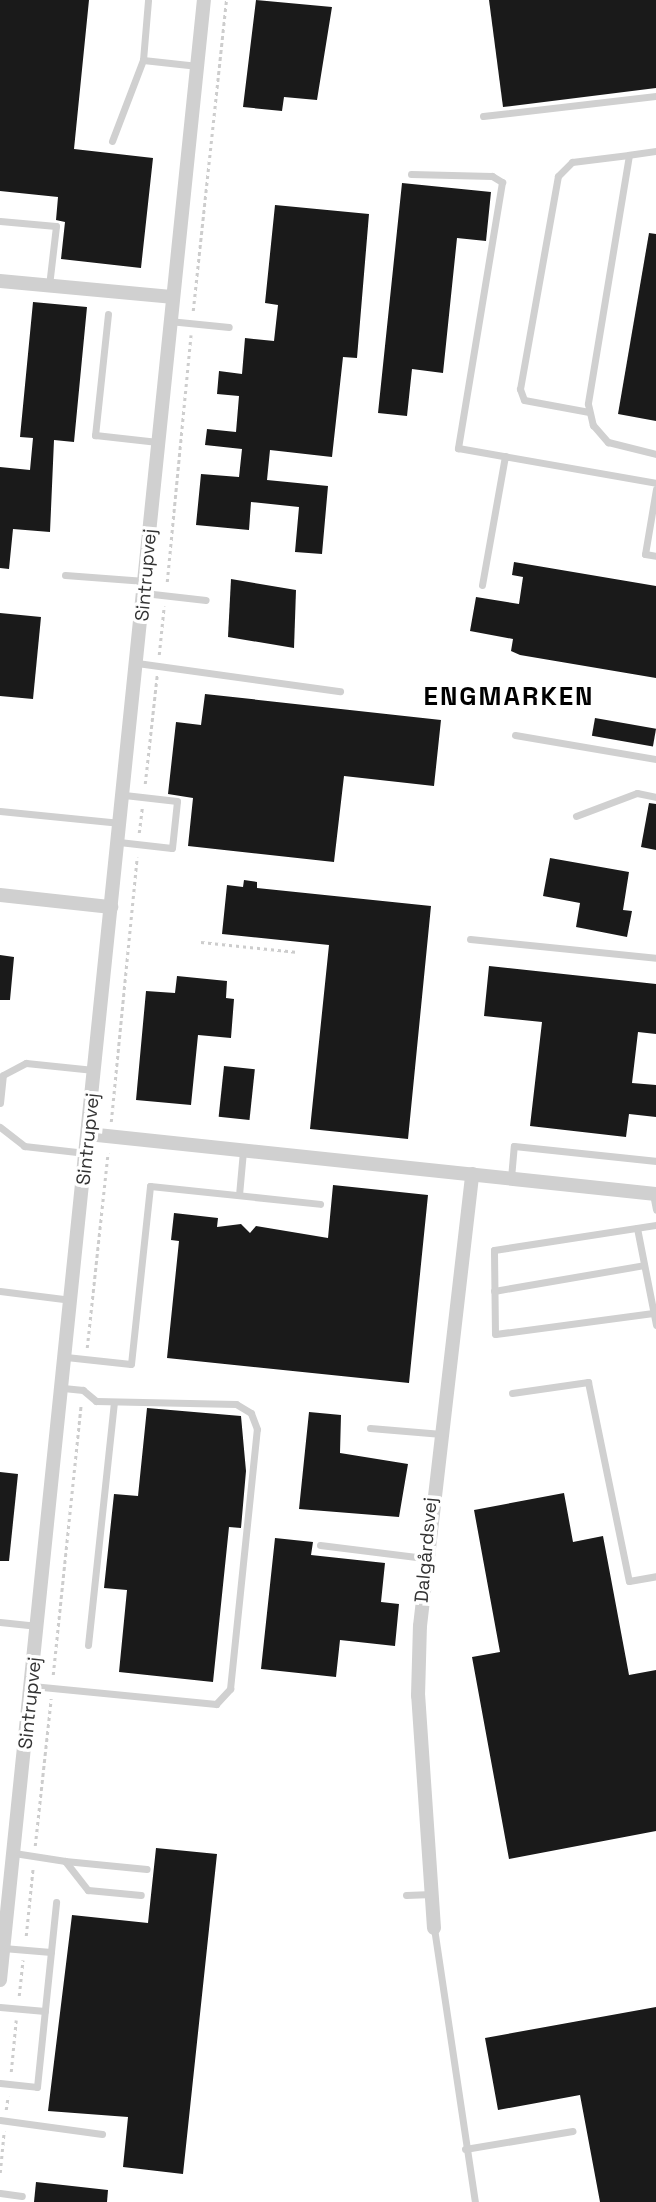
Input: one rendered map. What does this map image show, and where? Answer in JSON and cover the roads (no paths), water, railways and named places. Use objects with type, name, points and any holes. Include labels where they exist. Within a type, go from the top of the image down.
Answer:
[{"type":"street","name":"Sintrupvej","points":[[0,1980],[124,795],[171,297],[204,0]]},
{"type":"street","points":[[0,281],[171,297]]},
{"type":"street","points":[[0,895],[111,907]]},
{"type":"street","points":[[88,1134],[655,1194]]},
{"type":"street","name":"Dalgårdsvej","points":[[434,1928],[418,1696],[424,1558],[442,1434],[472,1174]]},
{"type":"lane","points":[[113,141],[143,60],[148,0]]},
{"type":"lane","points":[[143,60],[198,66]]},
{"type":"lane","points":[[483,116],[656,96]]},
{"type":"lane","points":[[589,412],[524,400],[520,389],[558,176],[572,162],[656,151]]},
{"type":"lane","points":[[629,155],[589,412],[608,442],[656,454]]},
{"type":"lane","points":[[411,174],[492,176],[502,182],[458,448],[656,483]]},
{"type":"lane","points":[[0,221],[55,226],[49,286]]},
{"type":"lane","points":[[108,314],[95,435],[158,442]]},
{"type":"lane","points":[[169,321],[229,327]]},
{"type":"lane","points":[[482,585],[505,456]]},
{"type":"lane","points":[[656,489],[645,554],[656,556]]},
{"type":"lane","points":[[65,575],[145,587],[165,596],[206,600]]},
{"type":"lane","points":[[137,663],[340,691]]},
{"type":"lane","points":[[515,735],[656,759]]},
{"type":"lane","points":[[576,816],[637,793],[656,797]]},
{"type":"lane","points":[[119,842],[172,848],[176,813],[177,801],[124,795]]},
{"type":"lane","points":[[0,811],[121,823]]},
{"type":"lane","points":[[470,939],[656,958]]},
{"type":"lane","points":[[0,1103],[3,1075],[26,1063],[94,1070]]},
{"type":"lane","points":[[0,1127],[24,1146],[86,1153]]},
{"type":"lane","points":[[511,1178],[514,1146],[656,1161]]},
{"type":"lane","points":[[239,1195],[243,1150]]},
{"type":"lane","points":[[66,1357],[131,1364],[149,1186],[320,1204]]},
{"type":"lane","points":[[655,1194],[656,1210]]},
{"type":"lane","points":[[653,1313],[495,1335],[494,1250],[656,1224]]},
{"type":"lane","points":[[637,1228],[656,1325]]},
{"type":"lane","points":[[494,1290],[644,1265]]},
{"type":"lane","points":[[0,1291],[72,1300]]},
{"type":"lane","points":[[512,1392],[588,1382],[629,1580],[656,1576]]},
{"type":"lane","points":[[32,1686],[216,1704],[230,1689],[255,1421],[236,1404],[114,1403],[96,1401],[83,1390],[63,1388]]},
{"type":"lane","points":[[88,1645],[114,1403]]},
{"type":"lane","points":[[370,1428],[442,1434]]},
{"type":"lane","points":[[320,1545],[424,1558]]},
{"type":"lane","points":[[0,1622],[38,1626]]},
{"type":"lane","points":[[14,1853],[147,1869]]},
{"type":"lane","points":[[65,1861],[88,1890],[141,1895]]},
{"type":"lane","points":[[406,1895],[432,1894]]},
{"type":"lane","points":[[0,2083],[37,2087],[56,1902]]},
{"type":"lane","points":[[434,1928],[464,2149],[475,2202]]},
{"type":"lane","points":[[3,1938],[24,1950],[51,1952]]},
{"type":"lane","points":[[0,2007],[45,2011]]},
{"type":"lane","points":[[3,2121],[102,2134]]},
{"type":"lane","points":[[464,2149],[573,2131]]},
{"type":"lane","points":[[0,2193],[22,2196]]},
{"type":"district","name":"ENGMARKEN","points":[[509,697]]}]
